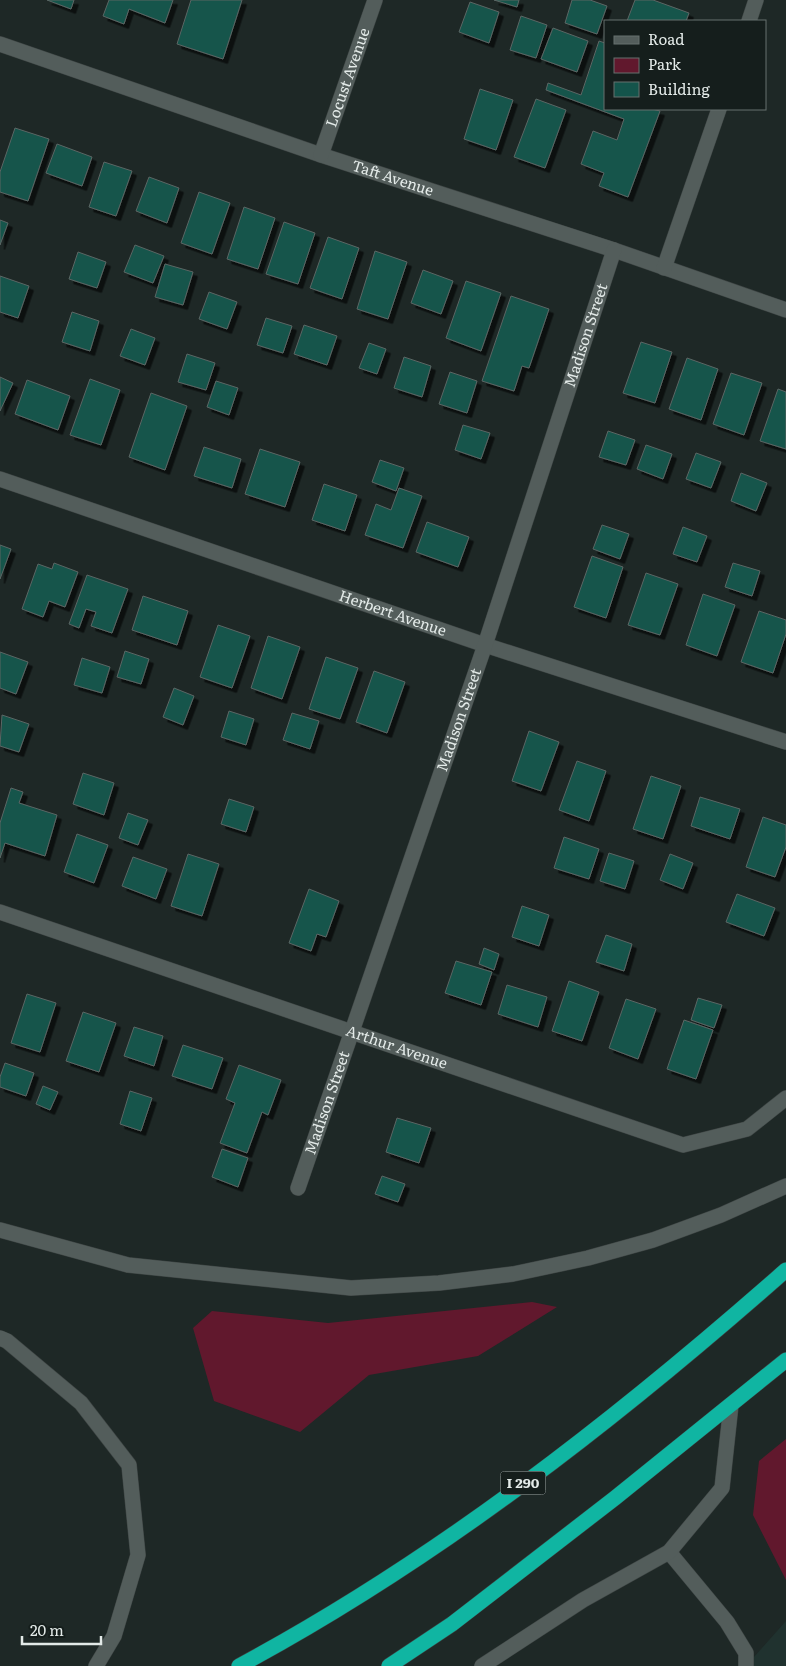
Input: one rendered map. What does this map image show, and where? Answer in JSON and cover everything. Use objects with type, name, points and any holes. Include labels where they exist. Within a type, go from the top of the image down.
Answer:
[{"type":"highway","name":"I 290","points":[[239,1666],[381,1584],[584,1440],[685,1359],[786,1270]]},
{"type":"highway","points":[[389,1666],[452,1624],[786,1360]]},
{"type":"street","name":"Locust Avenue","points":[[321,155],[375,0]]},
{"type":"street","points":[[749,20],[756,0]]},
{"type":"street","name":"Taft Avenue","points":[[0,44],[321,155],[614,250],[786,310]]},
{"type":"street","points":[[664,268],[719,110]]},
{"type":"street","name":"Madison Street","points":[[298,1188],[350,1032],[485,645],[614,250]]},
{"type":"street","name":"Herbert Avenue","points":[[0,479],[485,645],[786,742]]},
{"type":"street","name":"Arthur Avenue","points":[[0,912],[683,1145],[747,1129],[786,1098]]},
{"type":"street","points":[[0,1230],[128,1265],[350,1288],[439,1283],[513,1274],[616,1250],[721,1216],[786,1186]]},
{"type":"street","points":[[0,1338],[7,1341],[81,1403],[129,1465],[138,1555],[114,1636],[96,1666]]},
{"type":"street","points":[[482,1666],[583,1600],[669,1552],[722,1488],[731,1404]]},
{"type":"street","points":[[669,1552],[727,1622],[746,1653],[746,1666]]},
{"type":"shaded area","points":[[786,1621],[786,1666],[746,1666]]},
{"type":"green space","points":[[532,1302],[557,1307],[478,1356],[369,1375],[300,1432],[214,1401],[193,1328],[212,1311],[328,1323]]},
{"type":"green space","points":[[786,1439],[786,1580],[753,1515],[759,1461]]},
{"type":"building","points":[[47,0],[74,0],[71,9]]},
{"type":"building","points":[[109,0],[173,0],[165,23],[129,9],[124,24],[103,16]]},
{"type":"building","points":[[191,0],[242,0],[223,59],[177,44]]},
{"type":"building","points":[[494,0],[519,0],[517,7]]},
{"type":"building","points":[[572,0],[590,0],[607,6],[597,34],[565,23]]},
{"type":"building","points":[[635,0],[653,0],[689,13],[686,20],[627,20]]},
{"type":"building","points":[[470,2],[499,12],[489,43],[459,32]]},
{"type":"building","points":[[521,16],[547,25],[536,58],[510,50]]},
{"type":"building","points":[[553,28],[588,41],[577,72],[541,59]]},
{"type":"building","points":[[599,41],[604,43],[604,110],[660,111],[628,197],[599,186],[604,173],[581,164],[593,131],[617,140],[624,119],[546,90],[548,83],[581,95]]},
{"type":"building","points":[[480,89],[513,100],[496,150],[464,139]]},
{"type":"building","points":[[536,99],[566,110],[545,168],[514,157]]},
{"type":"building","points":[[15,128],[49,139],[28,201],[0,192],[0,172]]},
{"type":"building","points":[[57,144],[92,157],[82,186],[46,173]]},
{"type":"building","points":[[104,162],[132,171],[116,216],[89,207]]},
{"type":"building","points":[[149,177],[179,188],[167,223],[136,211]]},
{"type":"building","points":[[199,192],[230,203],[212,254],[181,243]]},
{"type":"building","points":[[244,207],[275,218],[258,269],[227,259]]},
{"type":"building","points":[[0,220],[8,223],[0,245]]},
{"type":"building","points":[[284,222],[315,233],[298,284],[266,274]]},
{"type":"building","points":[[328,237],[359,248],[342,299],[310,288]]},
{"type":"building","points":[[135,245],[164,256],[153,283],[124,272]]},
{"type":"building","points":[[375,251],[407,262],[388,319],[357,309]]},
{"type":"building","points":[[78,252],[106,262],[97,288],[69,279]]},
{"type":"building","points":[[165,264],[193,272],[183,305],[155,297]]},
{"type":"building","points":[[423,270],[453,281],[441,314],[411,303]]},
{"type":"building","points":[[0,276],[29,286],[18,318],[0,312]]},
{"type":"building","points":[[466,281],[501,293],[481,351],[446,338]]},
{"type":"building","points":[[209,292],[237,302],[227,329],[199,319]]},
{"type":"building","points":[[511,296],[549,309],[529,368],[522,366],[514,391],[482,381]]},
{"type":"building","points":[[72,312],[99,321],[90,351],[62,342]]},
{"type":"building","points":[[266,318],[292,326],[283,353],[257,345]]},
{"type":"building","points":[[304,325],[337,336],[327,365],[294,354]]},
{"type":"building","points":[[131,329],[155,338],[145,365],[120,356]]},
{"type":"building","points":[[641,342],[672,352],[655,403],[623,393]]},
{"type":"building","points":[[369,343],[386,349],[377,374],[359,368]]},
{"type":"building","points":[[187,354],[215,363],[206,390],[178,382]]},
{"type":"building","points":[[404,357],[431,366],[422,397],[394,388]]},
{"type":"building","points":[[687,358],[718,369],[701,420],[669,409]]},
{"type":"building","points":[[450,372],[477,381],[467,413],[439,404]]},
{"type":"building","points":[[731,373],[762,383],[744,435],[713,424]]},
{"type":"building","points":[[0,377],[13,383],[0,411]]},
{"type":"building","points":[[90,379],[120,390],[101,445],[70,435]]},
{"type":"building","points":[[27,380],[70,396],[58,430],[15,414]]},
{"type":"building","points":[[216,381],[238,388],[229,415],[207,407]]},
{"type":"building","points":[[778,389],[786,392],[786,449],[760,441]]},
{"type":"building","points":[[151,393],[187,406],[165,470],[129,457]]},
{"type":"building","points":[[463,425],[490,433],[481,459],[455,450]]},
{"type":"building","points":[[608,431],[635,440],[626,465],[599,457]]},
{"type":"building","points":[[646,445],[672,454],[663,479],[637,469]]},
{"type":"building","points":[[204,447],[241,459],[232,488],[194,476]]},
{"type":"building","points":[[260,449],[300,462],[285,507],[245,494]]},
{"type":"building","points":[[696,453],[721,462],[711,488],[686,479]]},
{"type":"building","points":[[380,460],[404,468],[396,491],[372,482]]},
{"type":"building","points":[[741,473],[767,483],[756,511],[731,501]]},
{"type":"building","points":[[324,484],[357,495],[345,531],[312,520]]},
{"type":"building","points":[[399,488],[422,496],[403,548],[365,535],[376,504],[391,510]]},
{"type":"building","points":[[427,522],[469,537],[458,567],[416,552]]},
{"type":"building","points":[[602,525],[629,534],[620,559],[593,549]]},
{"type":"building","points":[[683,527],[707,536],[697,562],[673,554]]},
{"type":"building","points":[[0,545],[11,549],[0,579]]},
{"type":"building","points":[[592,556],[623,567],[606,618],[574,607]]},
{"type":"building","points":[[54,563],[78,572],[65,607],[49,601],[43,617],[22,609],[38,564],[52,569]]},
{"type":"building","points":[[733,563],[760,571],[752,596],[725,587]]},
{"type":"building","points":[[646,573],[678,584],[660,635],[628,625]]},
{"type":"building","points":[[87,575],[128,589],[112,633],[91,626],[96,612],[86,609],[79,628],[69,624]]},
{"type":"building","points":[[703,594],[735,605],[717,656],[686,645]]},
{"type":"building","points":[[143,596],[188,611],[177,645],[132,630]]},
{"type":"building","points":[[759,611],[786,620],[786,634],[773,673],[741,662]]},
{"type":"building","points":[[218,625],[250,636],[232,688],[200,677]]},
{"type":"building","points":[[268,636],[300,647],[282,699],[251,688]]},
{"type":"building","points":[[125,651],[149,659],[141,684],[117,677]]},
{"type":"building","points":[[0,652],[28,662],[16,694],[0,688]]},
{"type":"building","points":[[326,657],[358,668],[340,719],[309,709]]},
{"type":"building","points":[[82,658],[110,667],[102,693],[74,685]]},
{"type":"building","points":[[374,671],[405,682],[387,733],[356,722]]},
{"type":"building","points":[[174,688],[194,696],[183,725],[163,717]]},
{"type":"building","points":[[229,711],[254,719],[246,745],[221,737]]},
{"type":"building","points":[[292,713],[319,721],[310,749],[283,740]]},
{"type":"building","points":[[2,715],[29,724],[19,752],[0,746]]},
{"type":"building","points":[[529,731],[559,742],[541,791],[512,781]]},
{"type":"building","points":[[577,761],[606,771],[589,821],[559,810]]},
{"type":"building","points":[[83,773],[114,783],[104,815],[73,804]]},
{"type":"building","points":[[651,776],[681,786],[663,839],[633,829]]},
{"type":"building","points":[[11,788],[23,792],[19,803],[57,815],[45,856],[5,843],[0,858],[0,823]]},
{"type":"building","points":[[700,797],[740,809],[730,839],[691,826]]},
{"type":"building","points":[[229,799],[254,807],[246,832],[221,824]]},
{"type":"building","points":[[128,813],[148,820],[138,845],[119,838]]},
{"type":"building","points":[[763,817],[786,825],[786,847],[775,877],[746,867]]},
{"type":"building","points":[[77,834],[108,845],[94,883],[64,872]]},
{"type":"building","points":[[564,837],[599,849],[589,879],[554,868]]},
{"type":"building","points":[[609,853],[634,861],[625,889],[600,881]]},
{"type":"building","points":[[188,854],[219,864],[202,916],[171,906]]},
{"type":"building","points":[[670,854],[693,863],[683,889],[660,880]]},
{"type":"building","points":[[133,857],[167,869],[156,899],[122,886]]},
{"type":"building","points":[[309,889],[339,901],[326,937],[317,934],[311,951],[289,943]]},
{"type":"building","points":[[737,894],[775,908],[764,936],[726,922]]},
{"type":"building","points":[[522,906],[549,915],[539,946],[512,937]]},
{"type":"building","points":[[606,935],[632,944],[624,971],[596,962]]},
{"type":"building","points":[[484,948],[499,954],[494,970],[479,964]]},
{"type":"building","points":[[456,961],[492,972],[481,1005],[445,993]]},
{"type":"building","points":[[569,981],[599,992],[582,1041],[552,1031]]},
{"type":"building","points":[[507,985],[547,997],[538,1027],[498,1014]]},
{"type":"building","points":[[27,994],[56,1003],[40,1052],[11,1043]]},
{"type":"building","points":[[698,998],[722,1005],[714,1028],[691,1020]]},
{"type":"building","points":[[626,999],[656,1009],[638,1059],[609,1048]]},
{"type":"building","points":[[83,1012],[116,1023],[99,1072],[66,1061]]},
{"type":"building","points":[[684,1020],[713,1030],[696,1079],[667,1069]]},
{"type":"building","points":[[134,1027],[163,1036],[154,1066],[124,1056]]},
{"type":"building","points":[[183,1045],[223,1058],[212,1089],[172,1076]]},
{"type":"building","points":[[5,1063],[34,1073],[26,1096],[0,1087],[0,1077]]},
{"type":"building","points":[[239,1065],[281,1080],[268,1115],[262,1112],[247,1153],[220,1143],[235,1103],[226,1099]]},
{"type":"building","points":[[43,1086],[58,1092],[50,1110],[36,1104]]},
{"type":"building","points":[[130,1091],[152,1098],[141,1131],[120,1124]]},
{"type":"building","points":[[397,1118],[431,1128],[419,1163],[386,1152]]},
{"type":"building","points":[[222,1149],[248,1158],[238,1187],[212,1177]]},
{"type":"building","points":[[382,1176],[405,1184],[398,1202],[375,1194]]}]
